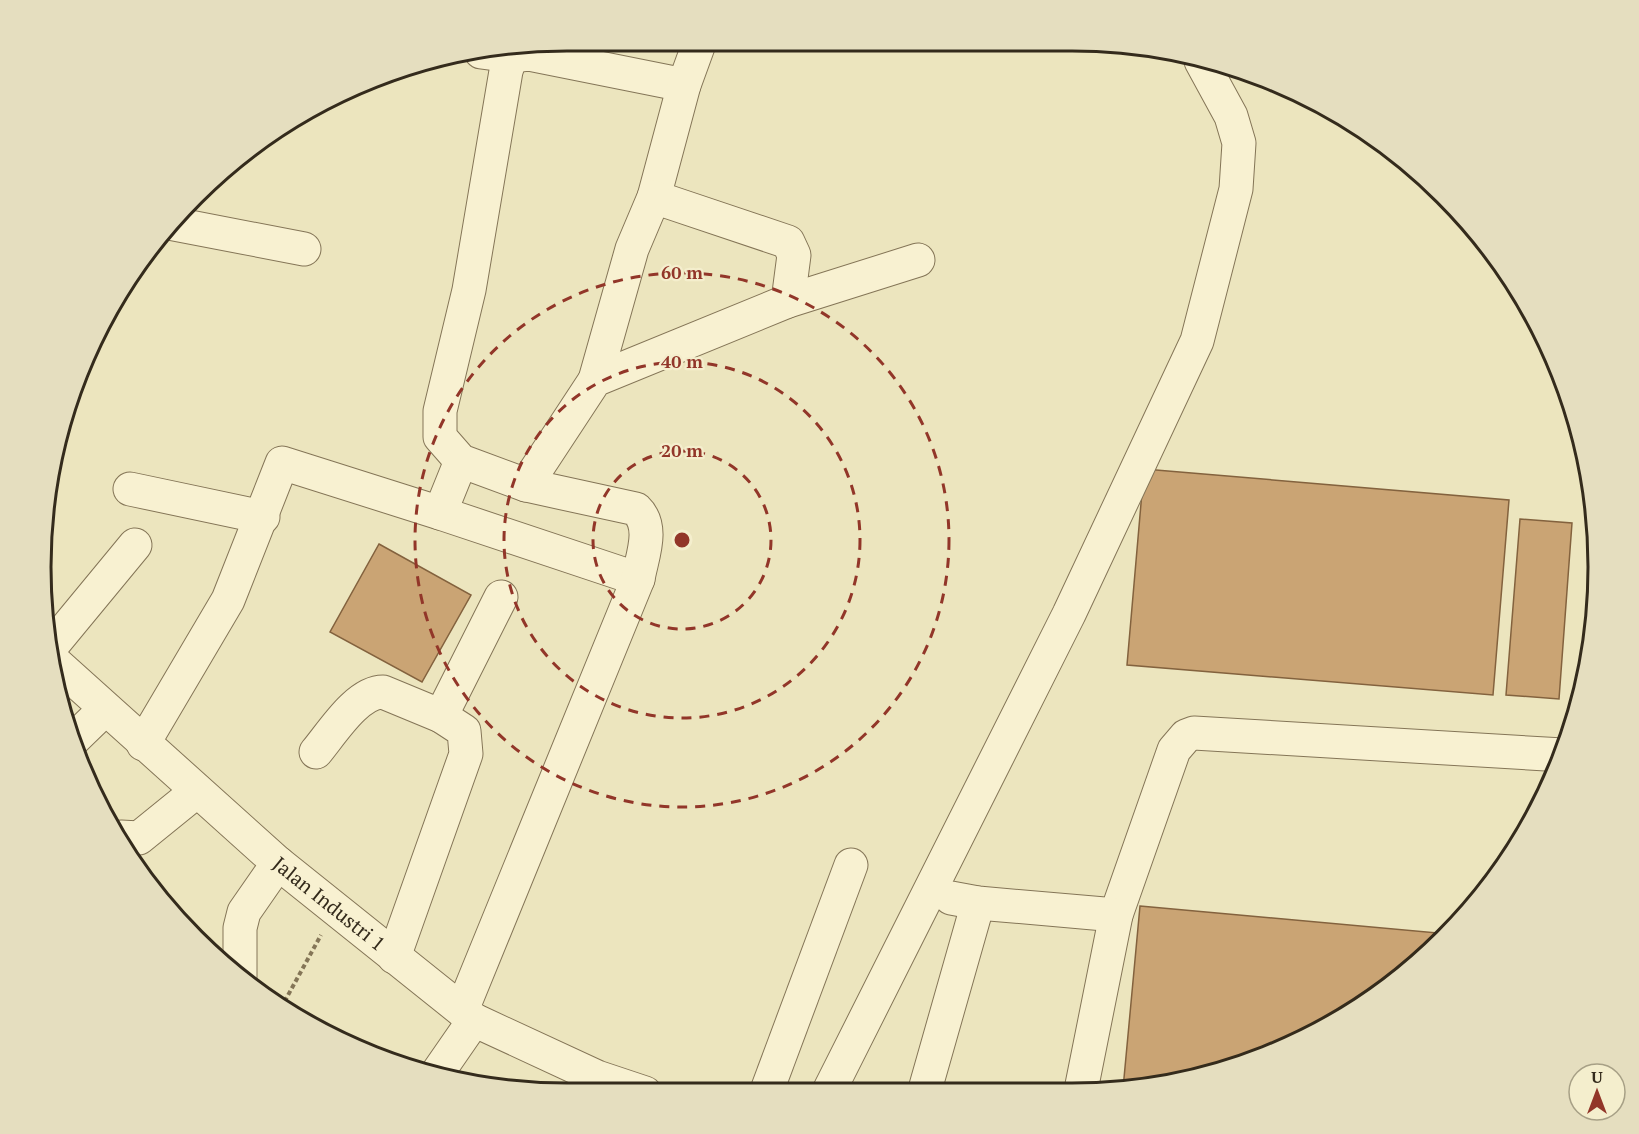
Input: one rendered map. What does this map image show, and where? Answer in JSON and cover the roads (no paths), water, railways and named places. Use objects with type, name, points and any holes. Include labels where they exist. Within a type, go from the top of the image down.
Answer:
[{"type":"street","points":[[526,485],[596,380],[632,249],[654,197],[684,85],[696,51]]},
{"type":"street","points":[[521,53],[684,85]]},
{"type":"street","points":[[440,1067],[468,1015],[638,579],[647,527],[644,517],[636,509],[526,485],[461,461],[440,437],[440,411],[469,290],[506,71],[497,56]]},
{"type":"street","points":[[834,1083],[1069,614],[1197,341],[1236,189],[1239,143],[1231,116],[1205,69]]},
{"type":"street","points":[[654,197],[788,242],[794,255],[788,301]]},
{"type":"street","points":[[181,225],[304,249]]},
{"type":"street","points":[[596,380],[788,301],[918,260]]},
{"type":"street","points":[[440,513],[461,461]]},
{"type":"street","points":[[143,744],[228,600],[263,517],[282,463],[638,579]]},
{"type":"street","points":[[130,489],[263,517]]},
{"type":"street","points":[[56,641],[135,545]]},
{"type":"street","points":[[441,716],[501,597]]},
{"type":"street","name":"Jalan Industri 1","points":[[61,668],[278,863],[335,911],[468,1015],[611,1083]]},
{"type":"street","points":[[316,752],[360,700],[376,692],[383,692],[441,716],[464,731],[466,754],[394,957]]},
{"type":"street","points":[[79,735],[105,709]]},
{"type":"street","points":[[1082,1083],[1116,915],[1174,750],[1186,736],[1194,733],[1553,754]]},
{"type":"street","points":[[128,837],[139,838],[203,796]]},
{"type":"street","points":[[141,858],[203,796]]},
{"type":"street","points":[[240,966],[240,928],[244,912],[278,863]]},
{"type":"street","points":[[770,1083],[851,865]]},
{"type":"street","points":[[926,1083],[964,901],[1116,915]]}]
